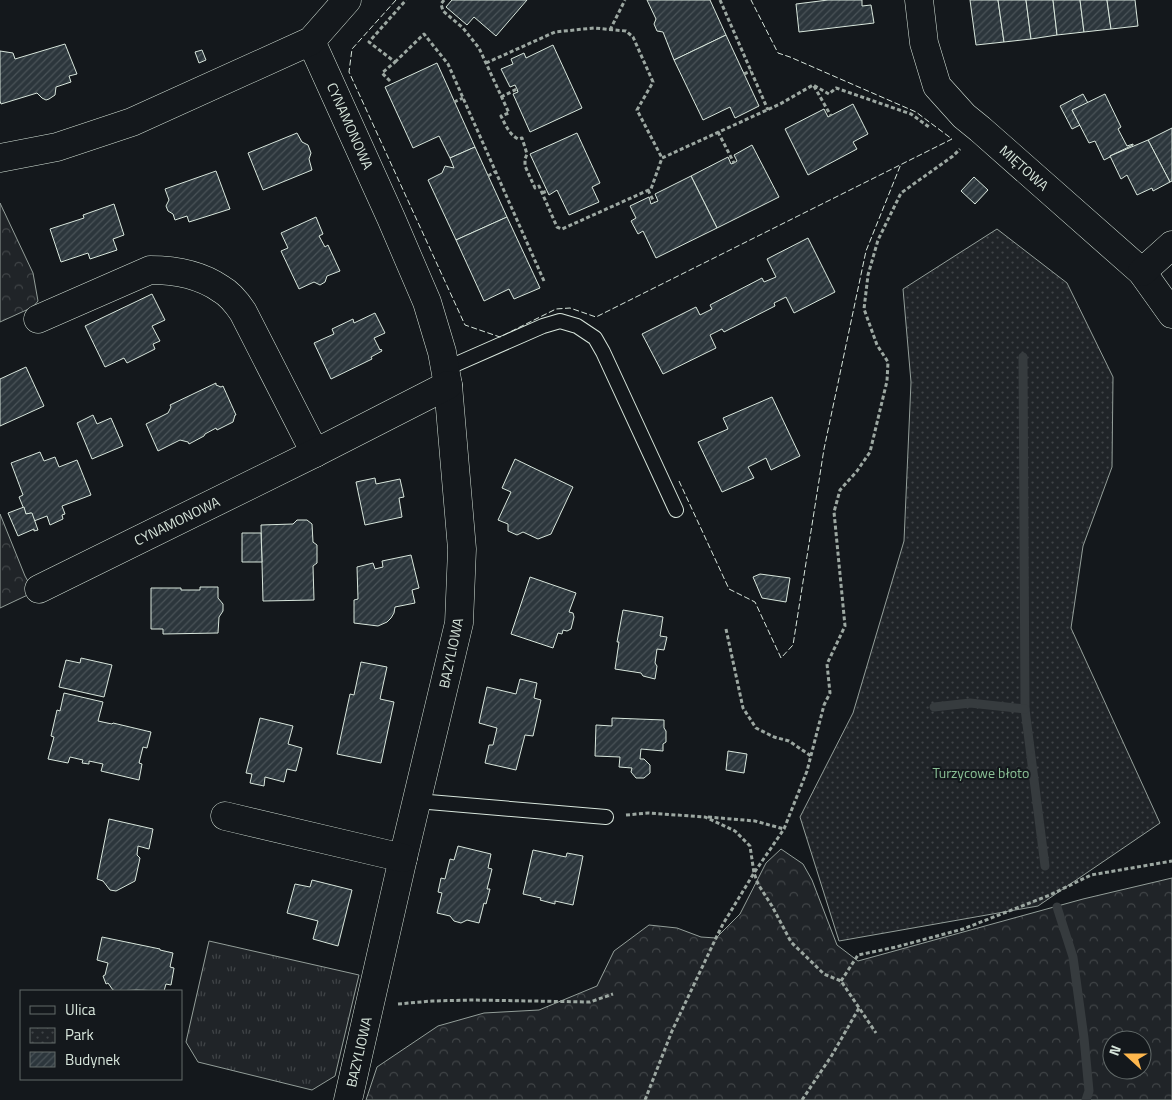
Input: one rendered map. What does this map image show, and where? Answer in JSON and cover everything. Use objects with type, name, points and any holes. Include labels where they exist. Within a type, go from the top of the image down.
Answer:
[{"type":"street","points":[[0,158],[57,147],[132,122],[311,41],[347,0]]},
{"type":"street","name":"MIĘTOWA","points":[[919,0],[924,43],[937,86],[964,116],[1142,272],[1172,314]]},
{"type":"street","name":"CYNAMONOWA","points":[[39,589],[315,453],[447,377],[442,352],[427,302],[311,41]]},
{"type":"street","points":[[1142,272],[1172,245]]},
{"type":"street","points":[[38,319],[150,270],[167,270],[200,278],[222,289],[235,301],[243,312],[315,453]]},
{"type":"street","name":"BAZYLIOWA","points":[[348,1100],[459,623],[462,549],[447,377]]},
{"type":"street","points":[[225,816],[403,858]]},
{"type":"lane","points":[[447,377],[543,326],[560,321],[577,326],[595,338],[604,352],[676,510]]},
{"type":"lane","points":[[417,801],[606,817]]},
{"type":"path","points":[[395,62],[369,42],[406,0]]},
{"type":"path","points":[[444,0],[440,4],[443,11],[464,28],[479,48],[509,113],[502,116],[508,130],[518,139],[522,138],[527,154],[525,166],[535,188],[539,186],[557,227],[562,229],[651,189],[662,158],[768,110],[813,85]]},
{"type":"path","points":[[610,30],[625,0]]},
{"type":"path","points":[[720,0],[768,110]]},
{"type":"path","points":[[486,63],[556,32],[594,28],[626,31],[633,37],[653,82],[637,110],[662,158]]},
{"type":"path","points":[[390,81],[382,74],[424,34],[448,64],[544,281]]},
{"type":"path","points":[[744,74],[751,71]]},
{"type":"path","points":[[813,85],[831,116]]},
{"type":"path","points":[[813,85],[829,94],[836,88],[911,114],[929,127]]},
{"type":"path","points":[[502,97],[517,89]]},
{"type":"path","points":[[454,102],[463,98]]},
{"type":"path","points":[[645,1100],[672,1031],[723,924],[784,829],[807,771],[824,706],[830,693],[827,664],[845,626],[834,512],[840,490],[857,471],[870,452],[887,380],[888,362],[877,345],[864,308],[868,275],[878,240],[901,193],[953,156],[980,129]]},
{"type":"path","points":[[718,132],[734,163]]},
{"type":"path","points":[[488,176],[495,172]]},
{"type":"path","points":[[648,190],[654,202]]},
{"type":"path","points":[[542,193],[547,191]]},
{"type":"path","points":[[525,256],[531,253]]},
{"type":"path","points":[[726,629],[743,708],[756,728],[774,737],[789,741],[811,756]]},
{"type":"path","points":[[606,817],[648,813],[755,821],[784,829]]},
{"type":"path","points":[[705,817],[735,831],[750,846],[754,873],[758,884],[791,942],[824,974],[841,981],[876,1033]]},
{"type":"path","points":[[841,981],[858,955],[963,929],[1050,896],[1091,875],[1172,861]]},
{"type":"path","points":[[370,1004],[472,1000],[590,1002],[613,994]]},
{"type":"path","points":[[802,1100],[832,1055],[859,1008]]},
{"type":"green space","points":[[0,203],[33,273],[38,301],[33,307],[0,322]]},
{"type":"green space","name":"Turzycowe błoto","points":[[997,229],[1067,283],[1113,377],[1112,467],[1083,546],[1071,628],[1160,823],[1038,906],[839,941],[800,817],[853,713],[904,541],[911,382],[903,289]]},
{"type":"green space","points":[[0,514],[25,576],[34,592],[0,608]]},
{"type":"green space","points":[[781,849],[803,864],[812,880],[837,945],[858,961],[1083,899],[1172,878],[1172,1100],[366,1100],[377,1067],[438,1026],[484,1013],[539,1010],[597,986],[614,951],[649,925],[677,928],[701,937],[716,938],[740,914],[766,863]]},
{"type":"green space","points":[[209,941],[359,975],[335,1076],[312,1090],[198,1062],[186,1042]]},
{"type":"building","points":[[452,0],[527,0],[496,36],[474,17],[467,25],[446,7]]},
{"type":"building","points":[[647,0],[710,0],[726,35],[674,60],[663,32],[657,31],[654,24],[656,19]]},
{"type":"building","points":[[828,0],[862,0],[862,6],[871,5],[874,23],[799,32],[796,4]]},
{"type":"building","points":[[970,0],[998,0],[1004,42],[976,45]]},
{"type":"building","points":[[998,0],[1026,0],[1031,39],[1004,42]]},
{"type":"building","points":[[1026,0],[1053,0],[1057,35],[1031,39]]},
{"type":"building","points":[[1053,0],[1080,0],[1084,32],[1057,35]]},
{"type":"building","points":[[1080,0],[1107,0],[1111,29],[1084,32]]},
{"type":"building","points":[[1107,0],[1135,0],[1138,26],[1111,29]]},
{"type":"building","points":[[726,35],[759,106],[735,118],[730,107],[703,120],[674,60]]},
{"type":"building","points":[[65,44],[77,74],[69,76],[71,82],[56,87],[55,95],[46,100],[37,93],[1,104],[0,51],[13,53],[15,59]]},
{"type":"building","points":[[553,45],[582,108],[530,132],[513,94],[518,92],[517,89],[515,85],[510,87],[501,69],[513,64],[511,59],[524,53],[526,58]]},
{"type":"building","points":[[202,50],[206,60],[199,63],[195,52]]},
{"type":"building","points":[[437,63],[475,147],[450,158],[439,136],[413,148],[385,87]]},
{"type":"building","points":[[1083,94],[1088,103],[1072,110],[1080,125],[1072,129],[1060,106]]},
{"type":"building","points":[[1105,94],[1121,127],[1118,129],[1127,146],[1133,145],[1104,160],[1095,141],[1089,143],[1072,110]]},
{"type":"building","points":[[853,104],[868,134],[853,142],[857,149],[808,175],[785,129],[824,109],[828,117]]},
{"type":"building","points":[[1172,128],[1172,181],[1170,182],[1148,140]]},
{"type":"building","points":[[297,133],[302,142],[308,145],[311,153],[309,159],[312,170],[263,190],[248,153]]},
{"type":"building","points":[[577,133],[600,183],[592,187],[599,202],[569,215],[557,190],[549,195],[530,154]]},
{"type":"building","points":[[1148,140],[1170,182],[1153,191],[1152,188],[1137,195],[1127,175],[1121,179],[1110,156]]},
{"type":"building","points":[[752,145],[779,197],[717,228],[691,176],[728,157],[731,164],[734,163],[737,161],[734,155]]},
{"type":"building","points":[[475,147],[507,217],[456,240],[428,180],[442,173],[445,166],[454,168],[450,158]]},
{"type":"building","points":[[216,171],[230,209],[189,222],[187,216],[175,220],[173,214],[168,211],[166,206],[169,200],[165,189]]},
{"type":"building","points":[[691,176],[717,228],[656,258],[643,231],[638,234],[631,221],[636,218],[630,206],[649,197],[651,204],[658,201],[655,194]]},
{"type":"building","points":[[974,177],[988,190],[975,204],[961,191]]},
{"type":"building","points":[[114,204],[124,235],[113,239],[117,250],[90,259],[88,253],[61,262],[50,229],[84,218],[83,215]]},
{"type":"building","points":[[316,217],[323,234],[319,236],[325,247],[328,245],[340,271],[327,276],[325,282],[320,285],[314,282],[299,289],[281,251],[288,248],[281,233]]},
{"type":"building","points":[[507,217],[540,288],[514,299],[509,289],[484,301],[456,240]]},
{"type":"building","points":[[808,238],[835,292],[794,313],[786,297],[774,303],[775,306],[724,332],[722,329],[710,335],[716,348],[663,374],[642,334],[696,307],[700,315],[712,309],[710,305],[762,278],[764,282],[776,277],[767,259]]},
{"type":"building","points":[[152,294],[165,320],[152,326],[160,341],[153,344],[155,349],[127,363],[124,358],[105,367],[85,326]]},
{"type":"building","points":[[375,313],[385,333],[374,338],[382,351],[371,357],[372,359],[331,379],[314,343],[334,334],[332,329],[353,319],[354,323]]},
{"type":"building","points":[[26,367],[44,406],[0,426],[0,379]]},
{"type":"building","points":[[216,383],[216,385],[223,386],[236,415],[233,422],[217,430],[216,428],[189,444],[180,440],[158,451],[146,424],[168,413],[170,405]]},
{"type":"building","points":[[772,397],[800,456],[771,470],[766,458],[748,467],[754,478],[722,492],[698,442],[728,429],[723,418]]},
{"type":"building","points":[[93,415],[97,424],[111,418],[123,446],[92,459],[77,423]]},
{"type":"building","points":[[40,452],[44,461],[55,457],[59,467],[77,460],[91,495],[62,506],[65,514],[62,515],[63,519],[50,525],[47,516],[34,521],[31,513],[26,514],[19,497],[23,495],[11,463]]},
{"type":"building","points":[[515,459],[573,487],[551,534],[538,539],[523,532],[517,535],[508,531],[508,524],[498,520],[511,492],[502,488]]},
{"type":"building","points":[[375,478],[376,484],[400,479],[404,497],[399,498],[402,517],[365,525],[356,482]]},
{"type":"building","points":[[24,507],[26,514],[32,513],[38,530],[34,531],[34,529],[18,536],[8,513]]},
{"type":"building","points":[[297,520],[307,520],[312,524],[313,542],[317,545],[317,563],[313,566],[314,600],[263,601],[261,525],[293,524]]},
{"type":"building","points":[[242,533],[261,533],[262,562],[242,562]]},
{"type":"building","points":[[411,555],[419,588],[412,590],[415,603],[395,607],[391,618],[378,626],[354,623],[354,600],[358,599],[357,567],[373,563],[375,569],[383,567],[382,561]]},
{"type":"building","points":[[760,574],[790,578],[786,602],[762,598],[753,577]]},
{"type":"building","points":[[530,577],[576,593],[569,612],[573,613],[574,617],[571,629],[563,630],[562,634],[558,633],[553,648],[511,634]]},
{"type":"building","points":[[200,587],[218,587],[218,598],[223,604],[223,611],[219,617],[218,633],[163,634],[163,629],[151,629],[151,588],[200,590]]},
{"type":"building","points":[[623,610],[663,617],[660,636],[667,637],[664,650],[657,649],[655,679],[643,676],[641,673],[615,669],[619,642],[617,642]]},
{"type":"building","points":[[81,658],[112,665],[104,697],[59,687],[66,660],[80,663]]},
{"type":"building","points":[[361,662],[387,667],[380,699],[394,702],[381,763],[337,754],[350,694],[354,695]]},
{"type":"building","points":[[520,679],[537,683],[534,698],[541,700],[533,736],[525,735],[516,770],[485,763],[489,745],[493,745],[497,728],[479,723],[487,687],[516,694]]},
{"type":"building","points":[[64,693],[103,702],[98,721],[151,732],[147,748],[143,747],[139,763],[142,764],[139,780],[101,771],[103,764],[89,761],[89,764],[82,763],[83,760],[70,757],[68,763],[48,759],[54,737],[51,736],[57,710],[60,711]]},
{"type":"building","points":[[260,718],[293,726],[288,744],[302,748],[296,771],[287,769],[284,782],[265,777],[264,786],[250,783],[252,774],[246,773]]},
{"type":"building","points":[[612,718],[664,720],[666,742],[663,744],[663,751],[641,749],[640,759],[644,759],[650,765],[650,773],[644,778],[636,778],[631,772],[632,768],[619,767],[620,757],[595,756],[596,725],[612,726]]},
{"type":"building","points":[[728,751],[747,754],[744,773],[726,770]]},
{"type":"building","points":[[109,819],[153,829],[149,849],[138,846],[137,855],[140,858],[135,881],[116,891],[110,890],[103,881],[97,879]]},
{"type":"building","points":[[458,846],[491,854],[488,868],[492,869],[487,889],[490,889],[479,923],[467,920],[461,923],[454,921],[450,916],[437,913],[442,893],[438,892],[441,878],[445,879],[450,859],[454,860]]},
{"type":"building","points":[[533,850],[566,857],[567,853],[583,856],[573,905],[555,901],[555,904],[540,900],[541,898],[523,894]]},
{"type":"building","points":[[312,880],[352,890],[338,946],[313,939],[318,921],[287,913],[295,884],[310,887]]},
{"type":"building","points":[[102,937],[173,953],[170,967],[174,968],[171,985],[166,984],[164,990],[113,990],[108,983],[106,984],[103,976],[105,975],[108,963],[97,960]]},
{"type":"waterway","points":[[1023,357],[1025,709],[1045,866]]},
{"type":"waterway","points":[[934,707],[970,703],[1025,709]]},
{"type":"waterway","points":[[1057,907],[1073,957],[1089,1091],[1086,1100]]},
{"type":"fence","points":[[396,0],[352,49],[349,72],[465,325],[500,337],[556,309],[570,308],[596,317],[952,139],[916,112],[778,53],[751,0]]},
{"type":"fence","points":[[679,481],[729,589],[755,602],[781,658],[793,645],[824,449],[866,251],[901,164]]}]
